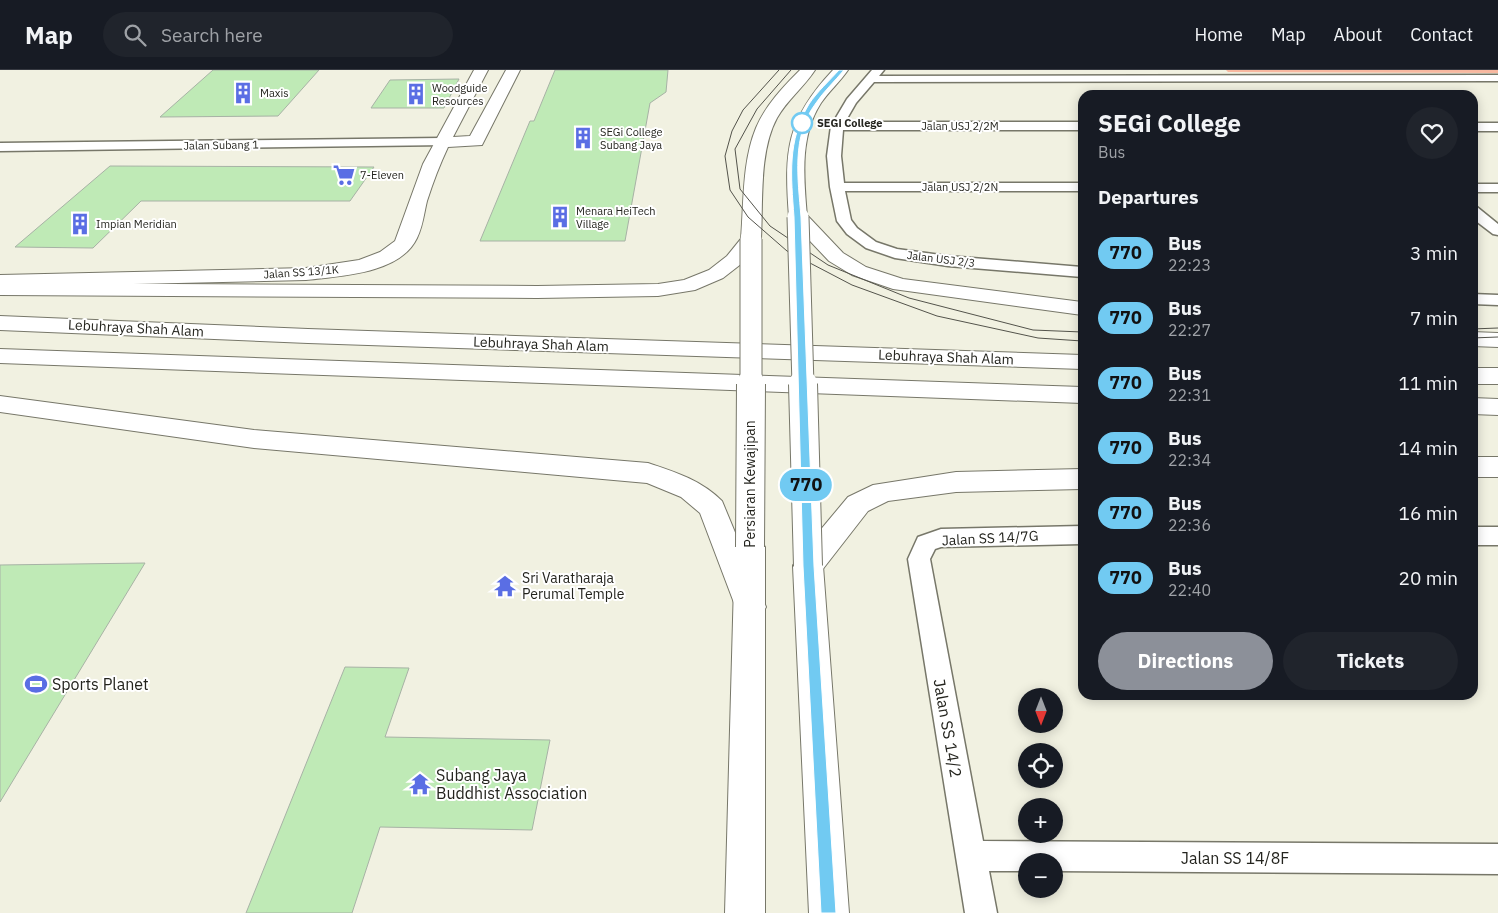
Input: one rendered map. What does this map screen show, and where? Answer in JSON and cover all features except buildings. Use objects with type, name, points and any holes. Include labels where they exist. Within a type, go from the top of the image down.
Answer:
[{"type":"main road","name":"Jalan SS 13/1K","points":[[0,281],[306,274],[352,268],[379,261],[400,249],[407,239],[419,195],[442,142],[481,70]]},
{"type":"main road","points":[[442,142],[476,141],[513,70]]},
{"type":"main road","name":"Persiaran Kewajipan","points":[[746,913],[750,607],[751,239],[760,142],[769,119],[808,70]]},
{"type":"main road","points":[[829,913],[808,566],[798,217],[794,176],[795,145],[802,123],[812,104],[841,70]]},
{"type":"main road","points":[[798,217],[836,257],[859,272],[892,282],[1078,308]]},
{"type":"main road","points":[[0,289],[527,292],[658,290],[688,286],[716,274],[734,260],[751,239]]},
{"type":"main road","name":"Lebuhraya Shah Alam","points":[[0,322],[318,336],[1078,362]]},
{"type":"main road","points":[[1478,339],[1498,340]]},
{"type":"main road","points":[[0,356],[1078,395]]},
{"type":"main road","points":[[1478,376],[1498,376]]},
{"type":"main road","points":[[0,404],[254,439],[648,473],[681,484],[702,497],[712,508],[750,607]]},
{"type":"main road","points":[[1478,406],[1498,407]]},
{"type":"main road","points":[[1478,468],[1498,467]]},
{"type":"main road","points":[[808,566],[858,504],[883,492],[956,482],[1078,478]]},
{"type":"street","points":[[837,126],[851,102],[874,74],[1498,78]]},
{"type":"street","name":"Jalan USJ 2/2M","points":[[837,126],[1078,126]]},
{"type":"street","name":"Jalan USJ 2/3","points":[[837,126],[834,156],[837,187],[844,221],[852,231],[872,245],[894,253],[948,261],[1078,272]]},
{"type":"street","points":[[1478,127],[1498,127]]},
{"type":"street","name":"Jalan Subang 1","points":[[0,147],[442,142]]},
{"type":"street","name":"Jalan USJ 2/2N","points":[[837,187],[1078,187]]},
{"type":"street","points":[[1478,188],[1498,188]]},
{"type":"street","points":[[1478,215],[1498,231]]},
{"type":"street","points":[[1478,299],[1498,300]]},
{"type":"street","name":"Jalan SS 14/7G","points":[[926,543],[941,538],[1078,535]]},
{"type":"street","points":[[1478,536],[1498,536]]},
{"type":"street","name":"Jalan SS 14/2","points":[[926,543],[919,559],[981,913]]},
{"type":"street","name":"Jalan SS 14/8F","points":[[971,856],[1498,859]]},
{"type":"shaded area","points":[[1226,70],[1498,70],[1498,73],[1228,72]]},
{"type":"tram line","points":[[779,70],[743,110],[732,131],[725,156],[730,190],[748,217],[787,251],[852,285],[937,316],[1038,338],[1078,341]]},
{"type":"tram line","points":[[791,70],[757,109],[735,149],[740,189],[770,226],[828,265],[909,298],[1033,330],[1078,332]]},
{"type":"tram line","points":[[1478,329],[1498,328]]},
{"type":"tram line","points":[[1478,338],[1498,337]]},
{"type":"bus line","name":"770","points":[[829,913],[808,566],[798,217],[794,176],[795,145],[802,123],[812,104],[841,70]]},
{"type":"place","name":"Maxis","points":[[243,93]]},
{"type":"place","name":"Woodguide Resources","points":[[416,94]]},
{"type":"place","name":"SEGi College","points":[[802,123]]},
{"type":"place","name":"SEGi College Subang Jaya","points":[[583,138]]},
{"type":"place","name":"7-Eleven","points":[[344,175]]},
{"type":"place","name":"Menara HeiTech Village","points":[[560,217]]},
{"type":"place","name":"Impian Meridian","points":[[80,224]]},
{"type":"place","name":"Sri Varatharaja Perumal Temple","points":[[505,586]]},
{"type":"place","name":"Sports Planet","points":[[36,684]]},
{"type":"place","name":"Subang Jaya Buddhist Association","points":[[420,784]]}]
